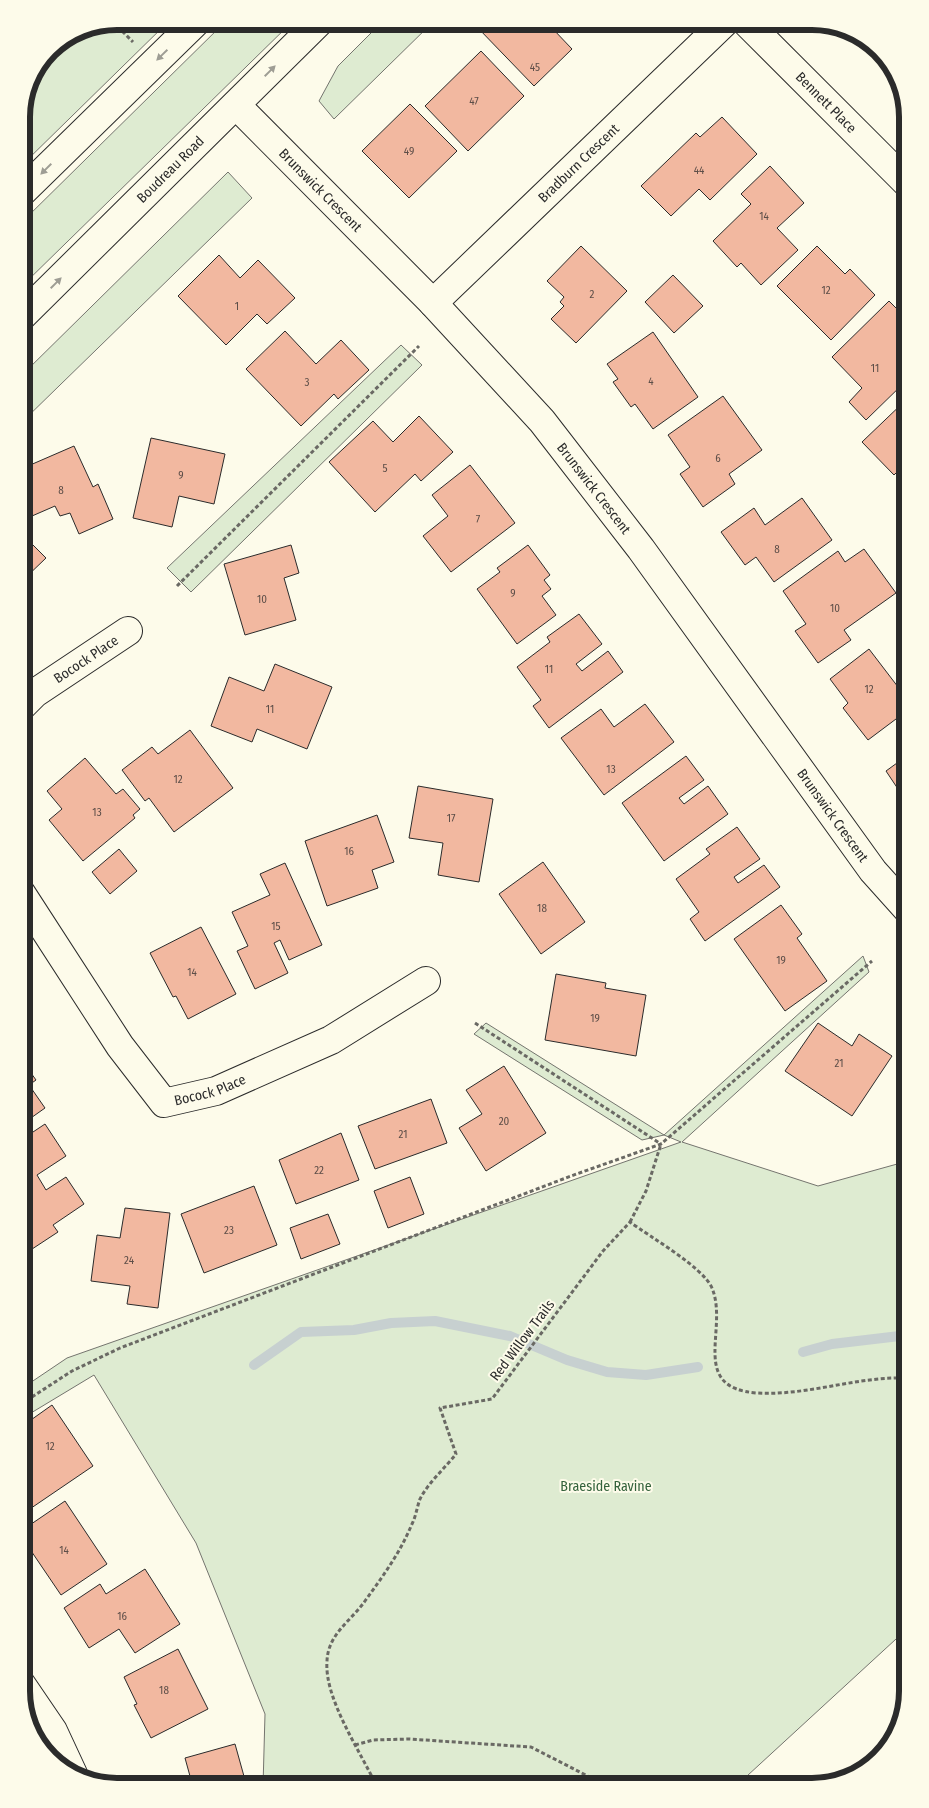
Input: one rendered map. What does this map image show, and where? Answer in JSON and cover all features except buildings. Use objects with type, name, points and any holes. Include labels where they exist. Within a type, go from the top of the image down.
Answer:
[{"type":"street","points":[[30,184],[188,30]]},
{"type":"street","name":"Boudreau Road","points":[[30,309],[311,30]]},
{"type":"street","name":"Bradburn Crescent","points":[[433,303],[718,30]]},
{"type":"street","name":"Bennett Place","points":[[753,30],[899,175]]},
{"type":"street","name":"Brunswick Crescent","points":[[236,105],[433,303],[542,421],[641,549],[873,871],[899,900]]},
{"type":"street","name":"Bocock Place","points":[[30,698],[128,631]]},
{"type":"street","name":"Bocock Place","points":[[30,907],[120,1046],[164,1103],[216,1091],[331,1040],[426,981]]},
{"type":"street","points":[[31,1699],[53,1732],[67,1762]]},
{"type":"path","points":[[121,30],[137,46]]},
{"type":"path","points":[[178,586],[418,346]]},
{"type":"path","points":[[30,1398],[72,1371],[120,1348],[571,1176],[661,1144],[872,961]]},
{"type":"path","points":[[475,1023],[661,1144]]},
{"type":"path","name":"Red Willow Trails","points":[[372,1778],[355,1745],[328,1675],[329,1647],[338,1631],[363,1604],[395,1560],[413,1522],[421,1498],[456,1454],[440,1408],[492,1399],[603,1251],[630,1222],[646,1190],[661,1144]]},
{"type":"path","points":[[630,1222],[690,1264],[704,1276],[712,1288],[716,1305],[714,1363],[721,1379],[734,1389],[758,1393],[796,1391],[851,1382],[899,1379]]},
{"type":"path","points":[[355,1745],[373,1740],[409,1739],[532,1747],[592,1778]]},
{"type":"green space","points":[[160,30],[30,157],[30,111],[33,94],[39,78],[48,64],[60,52],[84,37],[100,32]]},
{"type":"green space","points":[[217,30],[284,30],[30,278],[30,214]]},
{"type":"green space","points":[[374,30],[425,30],[334,119],[319,101],[338,66]]},
{"type":"green space","points":[[228,172],[252,198],[30,414],[30,367]]},
{"type":"green space","points":[[401,345],[422,365],[191,592],[167,568]]},
{"type":"green space","name":"Braeside Ravine","points":[[863,956],[869,972],[682,1142],[818,1186],[899,1164],[899,1636],[745,1778],[263,1778],[265,1714],[196,1543],[94,1375],[30,1414],[30,1383],[67,1358],[681,1142],[664,1135]]},
{"type":"green space","points":[[486,1023],[664,1135],[642,1140],[474,1034]]},
{"type":"waterway","points":[[254,1365],[301,1332],[354,1330],[391,1323],[435,1321],[510,1336],[567,1360],[607,1372],[646,1375],[698,1367]]},
{"type":"waterway","points":[[803,1352],[832,1344],[899,1336]]}]
